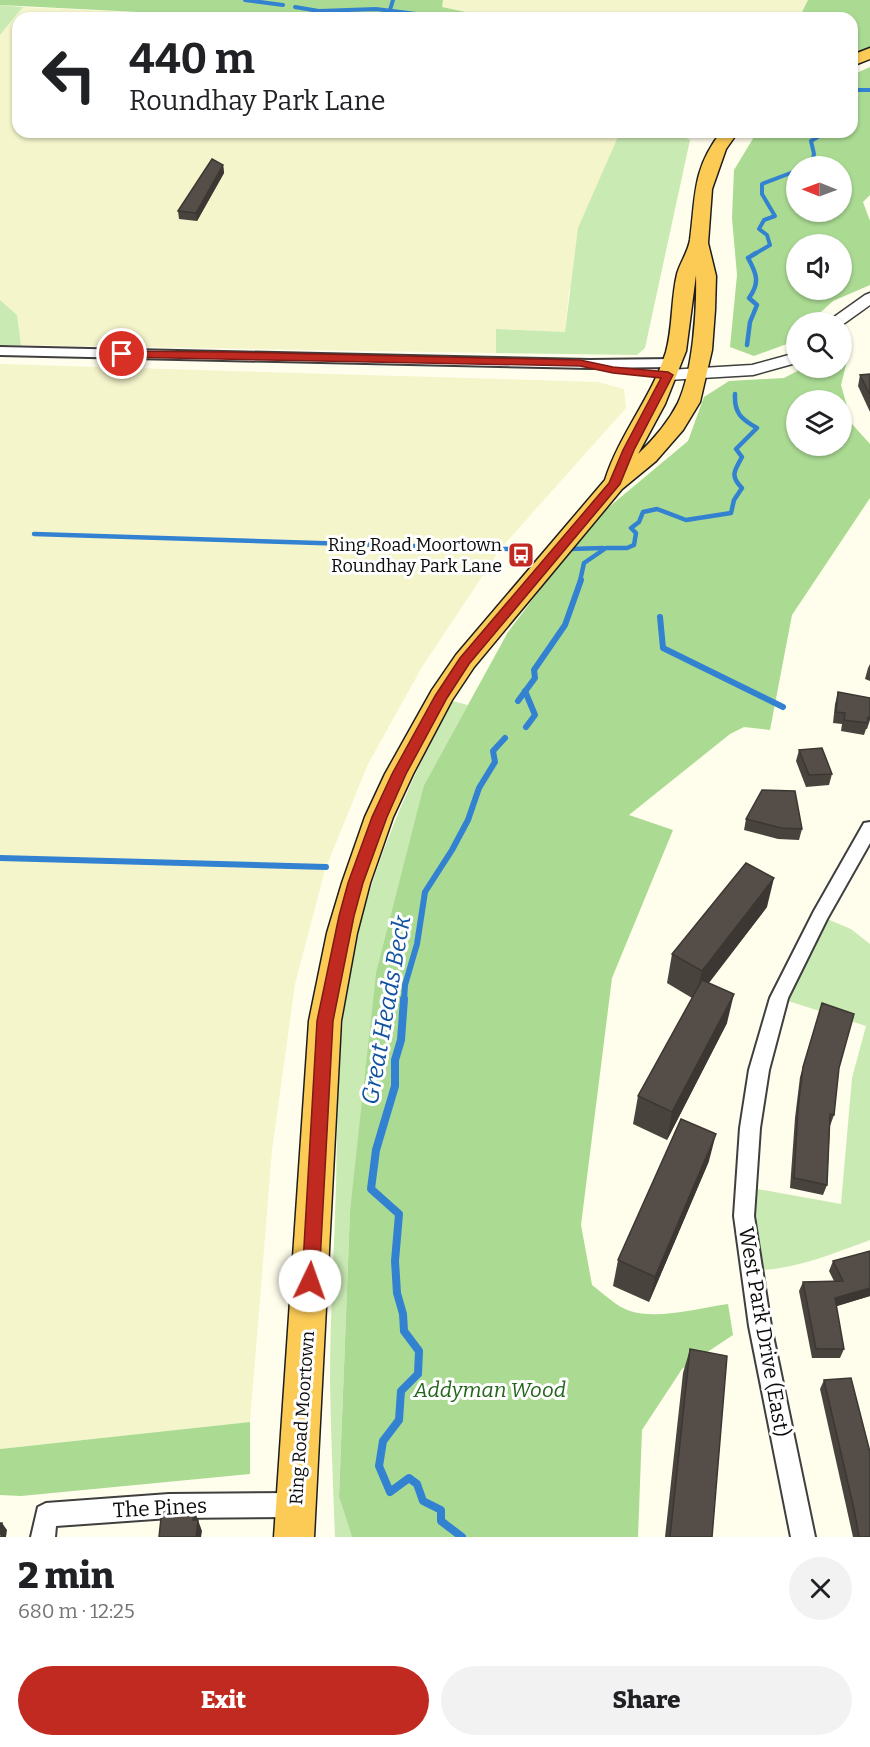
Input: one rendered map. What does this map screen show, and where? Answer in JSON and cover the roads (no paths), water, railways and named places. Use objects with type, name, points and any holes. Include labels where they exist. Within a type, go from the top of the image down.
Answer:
[{"type":"highway","points":[[699,243],[708,171],[718,148],[726,138]]},
{"type":"highway","name":"Ring Road Moortown","points":[[295,1521],[325,1021],[342,933],[356,883],[380,817],[399,774],[441,696],[465,661],[614,484],[648,456],[675,425],[689,402],[699,369],[705,310],[705,276],[699,243]]},
{"type":"highway","name":"Ring Road Moortown","points":[[614,484],[628,450],[670,369],[676,351],[687,274],[699,243]]},
{"type":"street","points":[[850,312],[870,298]]},
{"type":"street","points":[[0,351],[590,364],[613,370],[753,370],[786,361]]},
{"type":"street","name":"West Park Drive (East)","points":[[803,1537],[760,1326],[744,1216],[750,1128],[759,1070],[779,998],[820,916],[870,828]]},
{"type":"street","name":"The Pines","points":[[43,1537],[46,1515],[168,1506],[295,1521]]},
{"type":"waterway","points":[[245,0],[283,5]]},
{"type":"waterway","points":[[390,10],[393,0]]},
{"type":"waterway","points":[[295,7],[319,11],[376,9],[400,12]]},
{"type":"waterway","name":"Great Heads Beck","points":[[858,90],[870,90]]},
{"type":"waterway","name":"Great Heads Beck","points":[[814,156],[811,141],[816,138]]},
{"type":"waterway","name":"Great Heads Beck","points":[[753,255],[770,245],[767,235],[759,229],[764,220],[775,216],[762,194],[762,184],[786,175]]},
{"type":"waterway","name":"Great Heads Beck","points":[[747,345],[750,322],[757,305],[749,298],[755,288],[756,278],[748,258],[756,253]]},
{"type":"waterway","name":"Great Heads Beck","points":[[580,581],[584,563],[606,548],[627,548],[634,545],[636,533],[631,528],[639,522],[643,512],[657,509],[686,520],[731,513],[734,500],[742,488],[734,473],[742,457],[736,449],[757,428],[747,422],[737,411],[735,394]]},
{"type":"waterway","points":[[34,534],[508,549]]},
{"type":"waterway","points":[[570,549],[603,548]]},
{"type":"waterway","name":"Great Heads Beck","points":[[525,691],[535,678],[534,670],[565,625],[581,580]]},
{"type":"waterway","name":"Great Heads Beck","points":[[660,617],[663,648],[783,707]]},
{"type":"waterway","name":"Great Heads Beck","points":[[518,701],[525,691]]},
{"type":"waterway","name":"Great Heads Beck","points":[[525,691],[535,715],[526,727]]},
{"type":"waterway","name":"Great Heads Beck","points":[[404,1000],[405,985],[417,944],[425,892],[468,820],[479,788],[495,762],[493,751],[505,738]]},
{"type":"waterway","points":[[0,858],[326,867]]},
{"type":"waterway","name":"Great Heads Beck","points":[[404,999],[401,1040],[395,1060],[395,1086],[376,1150],[371,1189],[399,1214],[395,1261],[397,1293],[403,1314],[404,1331],[419,1351],[418,1374],[401,1391],[399,1420],[383,1441],[379,1466],[390,1492],[409,1478],[417,1484],[423,1501],[441,1510],[441,1521],[462,1537]]},
{"type":"place","name":"Ring Road Moortown Roundhay Park Lane","points":[[521,555]]},
{"type":"park label","name":"Addyman Wood","points":[[490,1390]]}]
